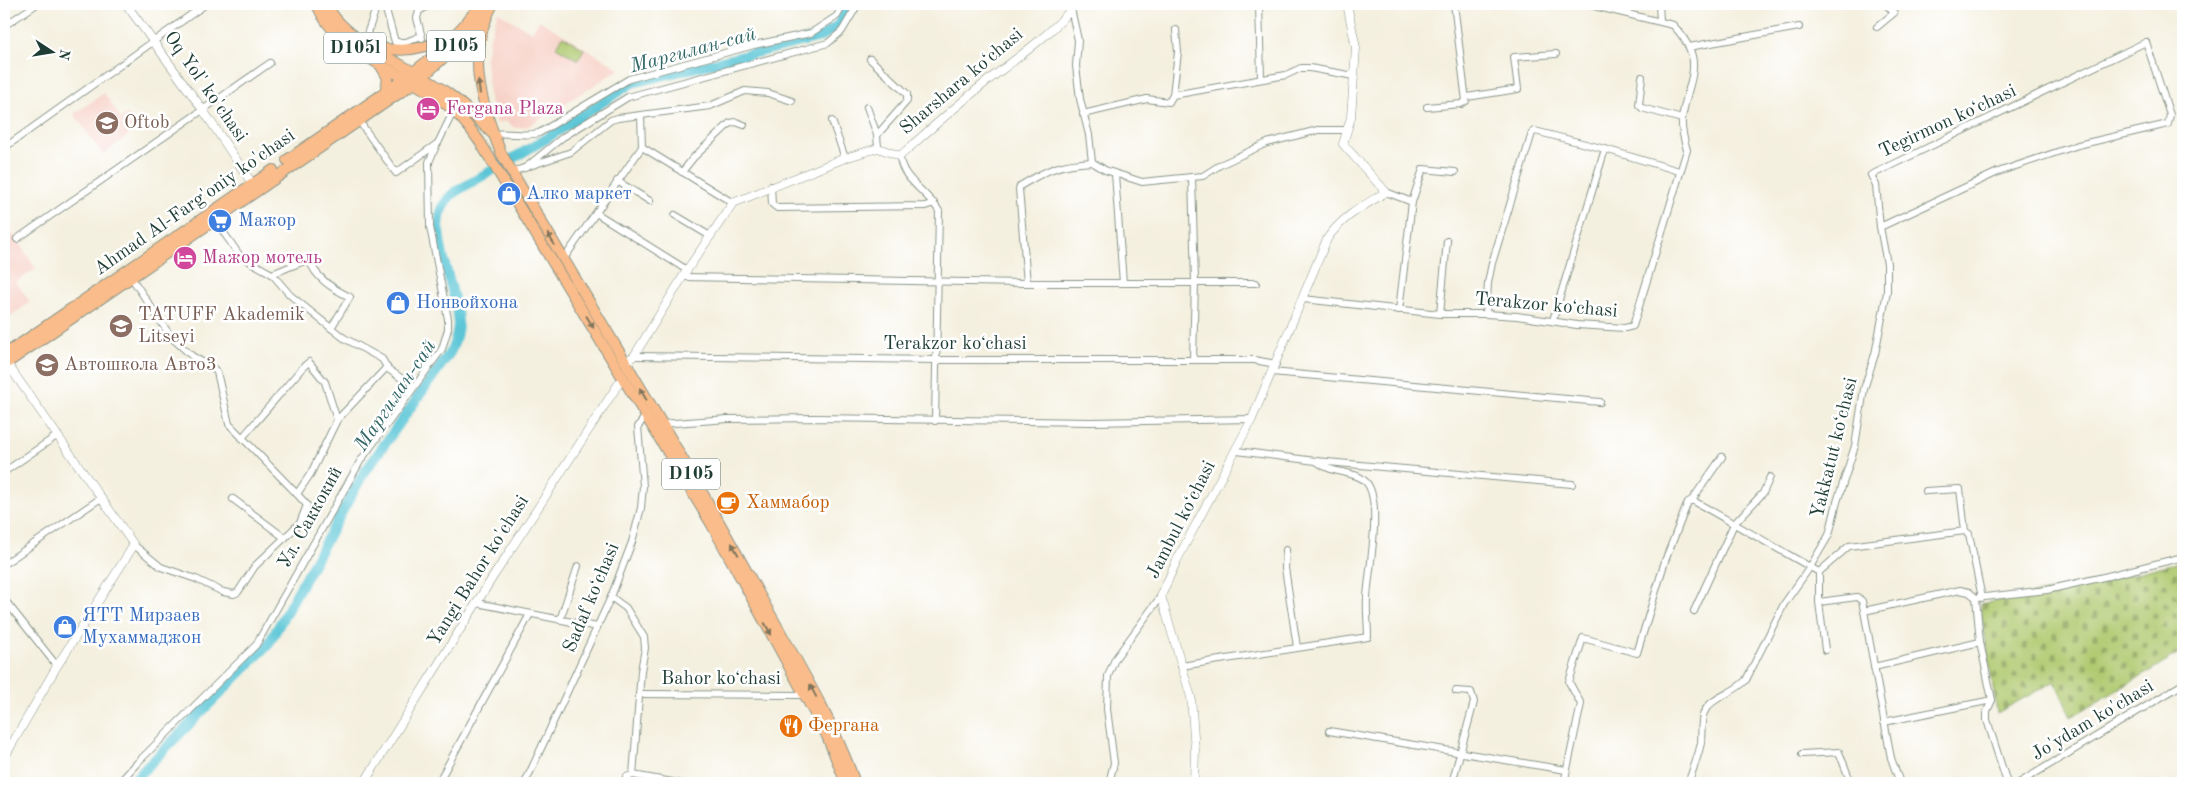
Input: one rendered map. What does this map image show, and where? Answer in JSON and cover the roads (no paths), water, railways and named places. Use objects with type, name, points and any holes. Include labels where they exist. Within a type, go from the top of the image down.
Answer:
[{"type":"main road","name":"D105l","points":[[317,4],[335,33],[345,42],[410,81]]},
{"type":"main road","name":"D105l","points":[[326,4],[337,21],[354,36],[419,74]]},
{"type":"main road","name":"D105","points":[[419,74],[461,29],[481,4]]},
{"type":"main road","points":[[493,4],[482,30],[479,44],[478,70],[480,94],[493,134]]},
{"type":"main road","name":"D105","points":[[493,4],[454,48],[410,81],[454,110],[470,127],[489,156],[818,702],[855,783]]},
{"type":"main road","points":[[365,43],[397,50],[424,47],[440,41],[461,29]]},
{"type":"main road","points":[[379,63],[388,78],[385,93]]},
{"type":"main road","name":"D105","points":[[419,74],[447,92],[493,134],[501,153],[563,260],[629,359],[661,424],[719,521],[804,695],[833,749],[846,783]]},
{"type":"main road","name":"Ahmad Al-Farg'oniy ko'chasi","points":[[4,360],[254,187],[385,93],[410,81]]},
{"type":"main road","name":"Ahmad Al-Farg'oniy ko'chasi","points":[[4,360],[215,220],[254,187],[359,121],[410,81]]},
{"type":"street","points":[[4,26],[37,4]]},
{"type":"street","name":"Oq Yol' ko'chasi","points":[[126,4],[203,110],[254,187]]},
{"type":"street","points":[[4,148],[206,4]]},
{"type":"street","points":[[424,47],[417,18],[419,12],[431,4]]},
{"type":"street","points":[[493,134],[510,132],[530,135],[539,133],[629,80],[754,45],[811,33],[836,16],[843,4]]},
{"type":"street","points":[[525,168],[563,138],[628,97],[828,43],[842,31],[858,4]]},
{"type":"street","points":[[1259,4],[1261,78]]},
{"type":"street","points":[[1347,4],[1356,48],[1351,117],[1342,140],[1345,148],[1386,192],[1412,202]]},
{"type":"street","points":[[1427,107],[1464,103],[1467,97],[1454,4]]},
{"type":"street","points":[[1586,4],[1673,25],[1682,35],[1694,65],[1693,78],[1682,119],[1642,108],[1639,105],[1642,77]]},
{"type":"street","points":[[1659,4],[1660,21]]},
{"type":"street","points":[[1877,27],[1894,14],[1886,4]]},
{"type":"street","points":[[1073,6],[1078,40],[1076,66],[1092,162]]},
{"type":"street","name":"Sharshara koʻchasi","points":[[878,148],[900,156],[966,98],[1026,50],[1073,6]]},
{"type":"street","points":[[386,10],[395,42],[406,42],[421,36]]},
{"type":"street","points":[[365,43],[374,14]]},
{"type":"street","points":[[1688,46],[1799,27]]},
{"type":"street","points":[[1083,114],[1147,99],[1169,102],[1173,95],[1178,52],[1176,30]]},
{"type":"street","name":"Tegirmon koʻchasi","points":[[2146,42],[2170,116],[2168,124],[2078,145],[1998,172],[1880,227],[1876,185],[1872,174],[2146,42]]},
{"type":"street","points":[[1467,97],[1518,89],[1514,57],[1556,54]]},
{"type":"street","points":[[870,59],[908,97],[907,101],[877,135]]},
{"type":"street","points":[[17,239],[270,63]]},
{"type":"street","points":[[1173,95],[1286,75],[1301,68],[1354,76]]},
{"type":"street","points":[[512,172],[571,152],[611,120],[710,106],[745,91],[768,93],[792,101]]},
{"type":"street","points":[[629,359],[733,203],[771,186],[845,158],[878,148],[877,135],[867,107]]},
{"type":"street","name":"Ул. Саккокий","points":[[119,783],[256,646],[361,460],[442,349],[448,329],[430,228],[429,162],[454,110]]},
{"type":"street","points":[[563,260],[642,147],[641,115]]},
{"type":"street","name":"Terakzor koʻchasi","points":[[1303,299],[1440,314],[1486,314],[1553,320],[1577,325],[1625,328],[1633,326],[1687,150],[1682,134],[1682,119]]},
{"type":"street","points":[[359,121],[396,173],[437,144]]},
{"type":"street","points":[[832,121],[845,158]]},
{"type":"street","points":[[682,172],[694,156],[730,123],[736,122],[744,126]]},
{"type":"street","points":[[1027,283],[1018,189],[1048,169],[1072,163],[1092,162],[1115,174],[1142,182],[1203,176],[1220,165],[1267,143],[1318,130],[1347,130]]},
{"type":"street","points":[[1486,314],[1488,283],[1492,263],[1532,134],[1537,131],[1605,149],[1679,172]]},
{"type":"street","points":[[642,147],[733,203]]},
{"type":"street","points":[[1553,320],[1605,149]]},
{"type":"street","points":[[900,156],[902,170],[934,203],[939,211],[935,421]]},
{"type":"street","points":[[1399,310],[1412,202],[1423,169],[1456,172]]},
{"type":"street","points":[[1115,174],[1123,283]]},
{"type":"street","points":[[1192,177],[1195,282],[1193,360]]},
{"type":"street","points":[[617,181],[650,201]]},
{"type":"street","points":[[771,186],[772,204],[777,208],[925,206],[934,203]]},
{"type":"street","name":"Jambul koʻchasi","points":[[1194,783],[1195,750],[1191,698],[1162,596],[1178,560],[1237,451],[1252,419],[1303,299],[1326,239],[1335,227],[1351,212],[1386,192]]},
{"type":"street","points":[[596,213],[685,273],[938,282],[1256,283]]},
{"type":"street","points":[[675,215],[710,236]]},
{"type":"street","points":[[215,220],[240,256],[272,274],[290,295],[331,328],[344,338],[375,354],[382,359],[387,367],[414,387]]},
{"type":"street","name":"Yakkatut koʻchasi","points":[[1688,783],[1699,750],[1705,709],[1710,704],[1740,687],[1746,680],[1784,604],[1810,567],[1829,535],[1837,502],[1855,446],[1864,389],[1875,354],[1887,292],[1887,264],[1880,227]]},
{"type":"street","points":[[1440,314],[1448,241]]},
{"type":"street","points":[[272,274],[309,259],[312,270],[336,290],[350,297],[331,328]]},
{"type":"street","points":[[4,360],[37,410],[58,435],[134,545],[161,567],[196,579],[223,592],[234,594],[238,592],[255,566],[300,523],[306,512],[307,505],[229,424],[217,372],[192,356],[171,337],[131,277]]},
{"type":"street","name":"Terakzor koʻchasi","points":[[629,359],[1254,360],[1276,364]]},
{"type":"street","points":[[242,438],[309,362],[325,382],[337,420]]},
{"type":"street","points":[[297,494],[311,473],[337,420],[387,367]]},
{"type":"street","points":[[1272,372],[1600,402]]},
{"type":"street","name":"Yangi Bahor ko'chasi","points":[[364,783],[623,378]]},
{"type":"street","name":"Sadaf koʻchasi","points":[[525,783],[611,598],[632,542],[641,508],[644,486],[638,426],[645,416]]},
{"type":"street","points":[[661,424],[728,419],[816,418],[1091,422],[1252,419]]},
{"type":"street","points":[[4,472],[58,435]]},
{"type":"street","points":[[1237,451],[1316,461],[1572,484]]},
{"type":"street","points":[[1564,783],[1582,704],[1569,682],[1583,638],[1637,653],[1665,561],[1688,502],[1692,500],[1722,457]]},
{"type":"street","points":[[1181,666],[1368,637],[1367,600],[1375,516],[1374,499],[1369,484],[1364,479],[1325,468],[1316,461]]},
{"type":"street","points":[[1694,611],[1734,524],[1763,493],[1770,477]]},
{"type":"street","points":[[1926,491],[1960,489],[1965,531],[1969,534],[1979,598],[1980,642],[1992,700],[1987,711],[1988,720],[2006,783]]},
{"type":"street","points":[[4,564],[101,498]]},
{"type":"street","points":[[234,499],[285,538]]},
{"type":"street","points":[[1692,500],[1819,572]]},
{"type":"street","points":[[1819,572],[1850,546],[1965,531]]},
{"type":"street","points":[[4,758],[57,666],[134,545]]},
{"type":"street","points":[[1286,550],[1286,568],[1296,647]]},
{"type":"street","points":[[1864,611],[1960,590],[1969,592],[1979,598],[2047,590],[2183,557]]},
{"type":"street","points":[[560,620],[578,566]]},
{"type":"street","points":[[1819,572],[1819,602],[1825,650]]},
{"type":"street","points":[[1109,783],[1114,763],[1106,709],[1108,676],[1115,659],[1162,596]]},
{"type":"street","points":[[1819,602],[1857,596],[1862,601],[1891,758],[1900,783]]},
{"type":"street","points":[[611,598],[626,608],[644,637],[645,648],[639,694],[633,775]]},
{"type":"street","points":[[4,599],[57,666]]},
{"type":"street","points":[[477,604],[597,627]]},
{"type":"street","points":[[438,783],[530,614]]},
{"type":"street","points":[[1874,667],[1980,642]]},
{"type":"street","name":"Jo'ydam ko'chasi","points":[[2019,783],[2183,684]]},
{"type":"street","points":[[1452,783],[1474,696],[1468,691],[1456,691]]},
{"type":"street","name":"Bahor koʻchasi","points":[[639,694],[804,695]]},
{"type":"street","points":[[1884,722],[1992,700]]},
{"type":"street","points":[[1329,731],[1566,770]]},
{"type":"street","points":[[1802,754],[1839,752],[1851,783]]},
{"type":"street","points":[[624,783],[626,778],[633,775],[677,783]]},
{"type":"waterway","name":"Маргилан-сай","points":[[131,783],[268,645],[362,476],[451,351],[456,337],[458,322],[439,235],[440,218],[444,204],[455,192],[544,140],[632,83],[821,37],[837,26],[851,4]]},
{"type":"place","name":"Fergana Plaza","points":[[428,109]]},
{"type":"place","name":"Oftob","points":[[107,123]]},
{"type":"place","name":"Алко маркет","points":[[509,194]]},
{"type":"place","name":"Мажор","points":[[220,221]]},
{"type":"place","name":"Мажор мотель","points":[[185,258]]},
{"type":"place","name":"Нонвойхона","points":[[398,303]]},
{"type":"place","name":"TATUFF Akademik Litseyi","points":[[121,326]]},
{"type":"place","name":"Автошкола Авто3","points":[[47,365]]},
{"type":"place","name":"Хаммабор","points":[[728,503]]},
{"type":"place","name":"ЯТТ Мирзаев Мухаммаджон","points":[[65,627]]},
{"type":"place","name":"Фергана","points":[[791,726]]}]
